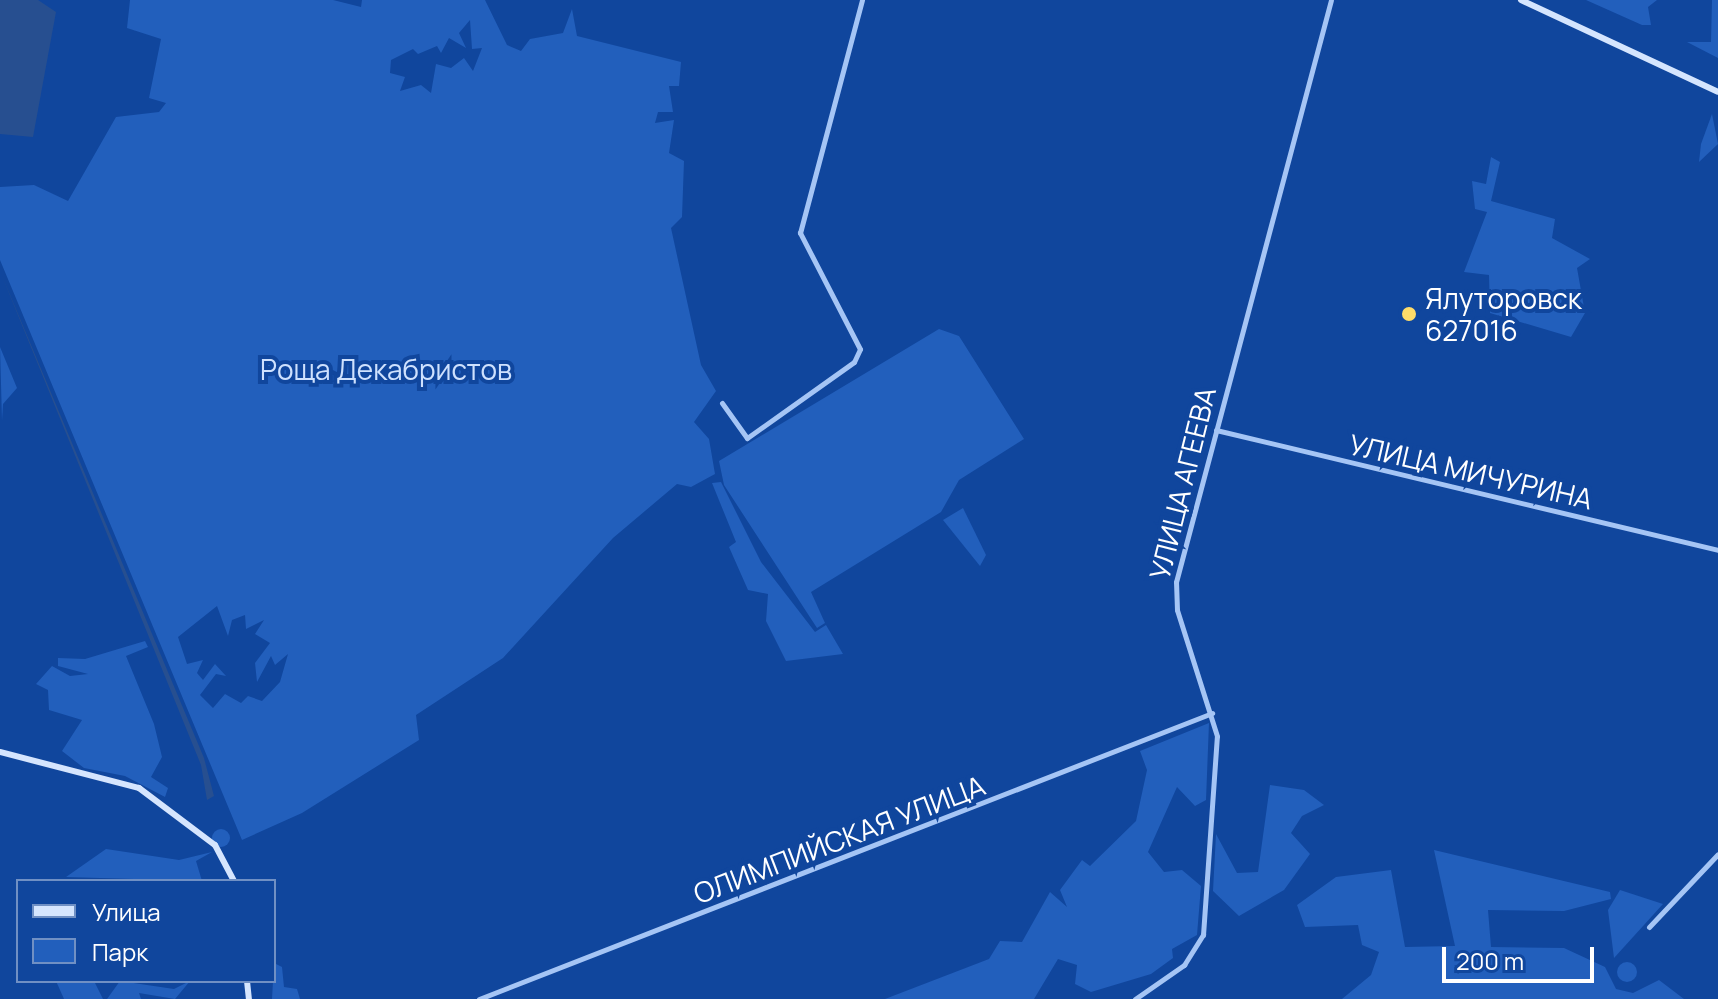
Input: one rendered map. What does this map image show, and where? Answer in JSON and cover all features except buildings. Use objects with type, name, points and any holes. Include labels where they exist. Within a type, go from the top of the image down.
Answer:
[{"type":"main road","points":[[1521,0],[1718,92]]},
{"type":"main road","points":[[0,752],[139,788],[215,845],[233,879]]},
{"type":"street","points":[[722,403],[747,438],[854,362],[860,349],[800,233],[862,0]]},
{"type":"street","name":"УЛИЦА АГЕЕВА","points":[[1135,999],[1184,965],[1203,935],[1217,769],[1212,713],[1175,595],[1331,0]]},
{"type":"street","name":"УЛИЦА МИЧУРИНА","points":[[1216,430],[1718,550]]},
{"type":"street","name":"ОЛИМПИЙСКАЯ УЛИЦА","points":[[479,999],[1212,713]]},
{"type":"street","points":[[1649,927],[1718,854]]},
{"type":"green space","name":"Роща Декабристов","points":[[130,0],[333,0],[361,7],[362,0],[485,0],[507,45],[521,51],[530,39],[563,33],[572,9],[577,36],[681,62],[679,86],[669,86],[673,112],[658,112],[655,123],[674,120],[669,153],[684,161],[682,217],[671,228],[701,365],[716,391],[694,422],[709,439],[715,474],[691,487],[677,484],[613,538],[503,658],[416,715],[419,740],[302,813],[242,840],[0,260],[0,187],[34,185],[68,201],[116,117],[159,112],[166,103],[149,98],[161,39],[127,28]],"holes":[[[470,20],[472,49],[482,48],[473,71],[464,58],[451,68],[436,64],[431,93],[421,85],[400,91],[405,77],[390,73],[391,60],[413,49],[418,54],[437,46],[441,53],[449,38],[466,48],[459,33]],[[217,606],[228,636],[232,620],[245,615],[246,629],[264,620],[255,634],[270,643],[255,663],[257,682],[271,656],[275,665],[288,654],[280,682],[262,701],[248,696],[241,703],[225,694],[213,708],[200,695],[216,674],[226,676],[215,664],[203,680],[197,673],[203,660],[187,664],[178,637]]]},
{"type":"green space","points":[[1586,0],[1657,0],[1648,7],[1651,25],[1642,25]]},
{"type":"green space","points":[[1712,0],[1718,0],[1718,58],[1687,42],[1711,42]]},
{"type":"green space","points":[[1712,114],[1718,144],[1699,162],[1701,144]]},
{"type":"green space","points":[[1491,157],[1500,162],[1491,201],[1555,219],[1552,238],[1590,259],[1577,268],[1585,313],[1571,337],[1490,313],[1489,275],[1464,272],[1487,212],[1475,209],[1472,181],[1486,184]]},
{"type":"green space","points":[[939,329],[959,336],[1024,439],[959,480],[941,512],[811,592],[825,623],[817,628],[724,485],[719,461]]},
{"type":"green space","points":[[0,347],[17,388],[3,404],[2,421]]},
{"type":"green space","points":[[721,482],[761,562],[815,632],[826,625],[843,654],[786,661],[766,621],[768,594],[748,590],[729,547],[736,542],[712,483]]},
{"type":"green space","points":[[963,508],[986,555],[980,566],[943,520]]},
{"type":"green space","points":[[145,641],[148,647],[126,656],[154,724],[162,757],[151,777],[168,788],[165,797],[125,776],[84,768],[62,751],[82,720],[49,710],[48,690],[36,684],[52,666],[70,676],[88,674],[58,666],[58,658],[85,659]]},
{"type":"green space","points":[[1209,723],[1206,800],[1195,806],[1177,787],[1148,852],[1164,872],[1182,870],[1201,886],[1197,935],[1172,949],[1173,958],[1151,974],[1091,992],[1075,984],[1077,965],[1058,959],[1034,999],[885,999],[989,959],[1000,941],[1022,942],[1050,892],[1067,907],[1060,890],[1082,860],[1090,866],[1136,821],[1147,770],[1140,751]]},
{"type":"green space","points":[[1270,785],[1304,790],[1324,805],[1302,816],[1291,833],[1310,854],[1284,890],[1239,916],[1213,891],[1216,834],[1237,873],[1258,872]]},
{"type":"green space","points":[[221,829],[230,838],[221,847],[212,838]]},
{"type":"green space","points":[[106,849],[179,860],[212,852],[196,861],[201,879],[66,877]]},
{"type":"green space","points":[[1434,850],[1610,892],[1611,899],[1564,911],[1488,910],[1491,947],[1564,948],[1605,967],[1616,989],[1633,993],[1659,980],[1684,999],[1342,999],[1371,975],[1379,952],[1362,945],[1358,925],[1305,927],[1297,905],[1336,877],[1391,870],[1405,947],[1455,946]]},
{"type":"green space","points":[[1620,890],[1663,904],[1614,958],[1608,910]]},
{"type":"green space","points":[[1623,962],[1631,962],[1637,972],[1631,982],[1623,982],[1617,976],[1617,968]]},
{"type":"green space","points":[[276,964],[282,967],[284,987],[297,989],[300,999],[272,999]]},
{"type":"green space","points":[[57,983],[95,983],[103,999],[64,999]]},
{"type":"green space","points":[[119,983],[174,989],[188,983],[175,999],[139,993],[141,999],[107,999]]},
{"type":"shaded area","points":[[0,0],[38,0],[56,12],[33,137],[0,134]]},
{"type":"shaded area","points":[[0,271],[204,758],[214,796],[207,800],[201,765]]},
{"type":"place","name":"Ялуторовск 627016","points":[[1409,314]]}]
